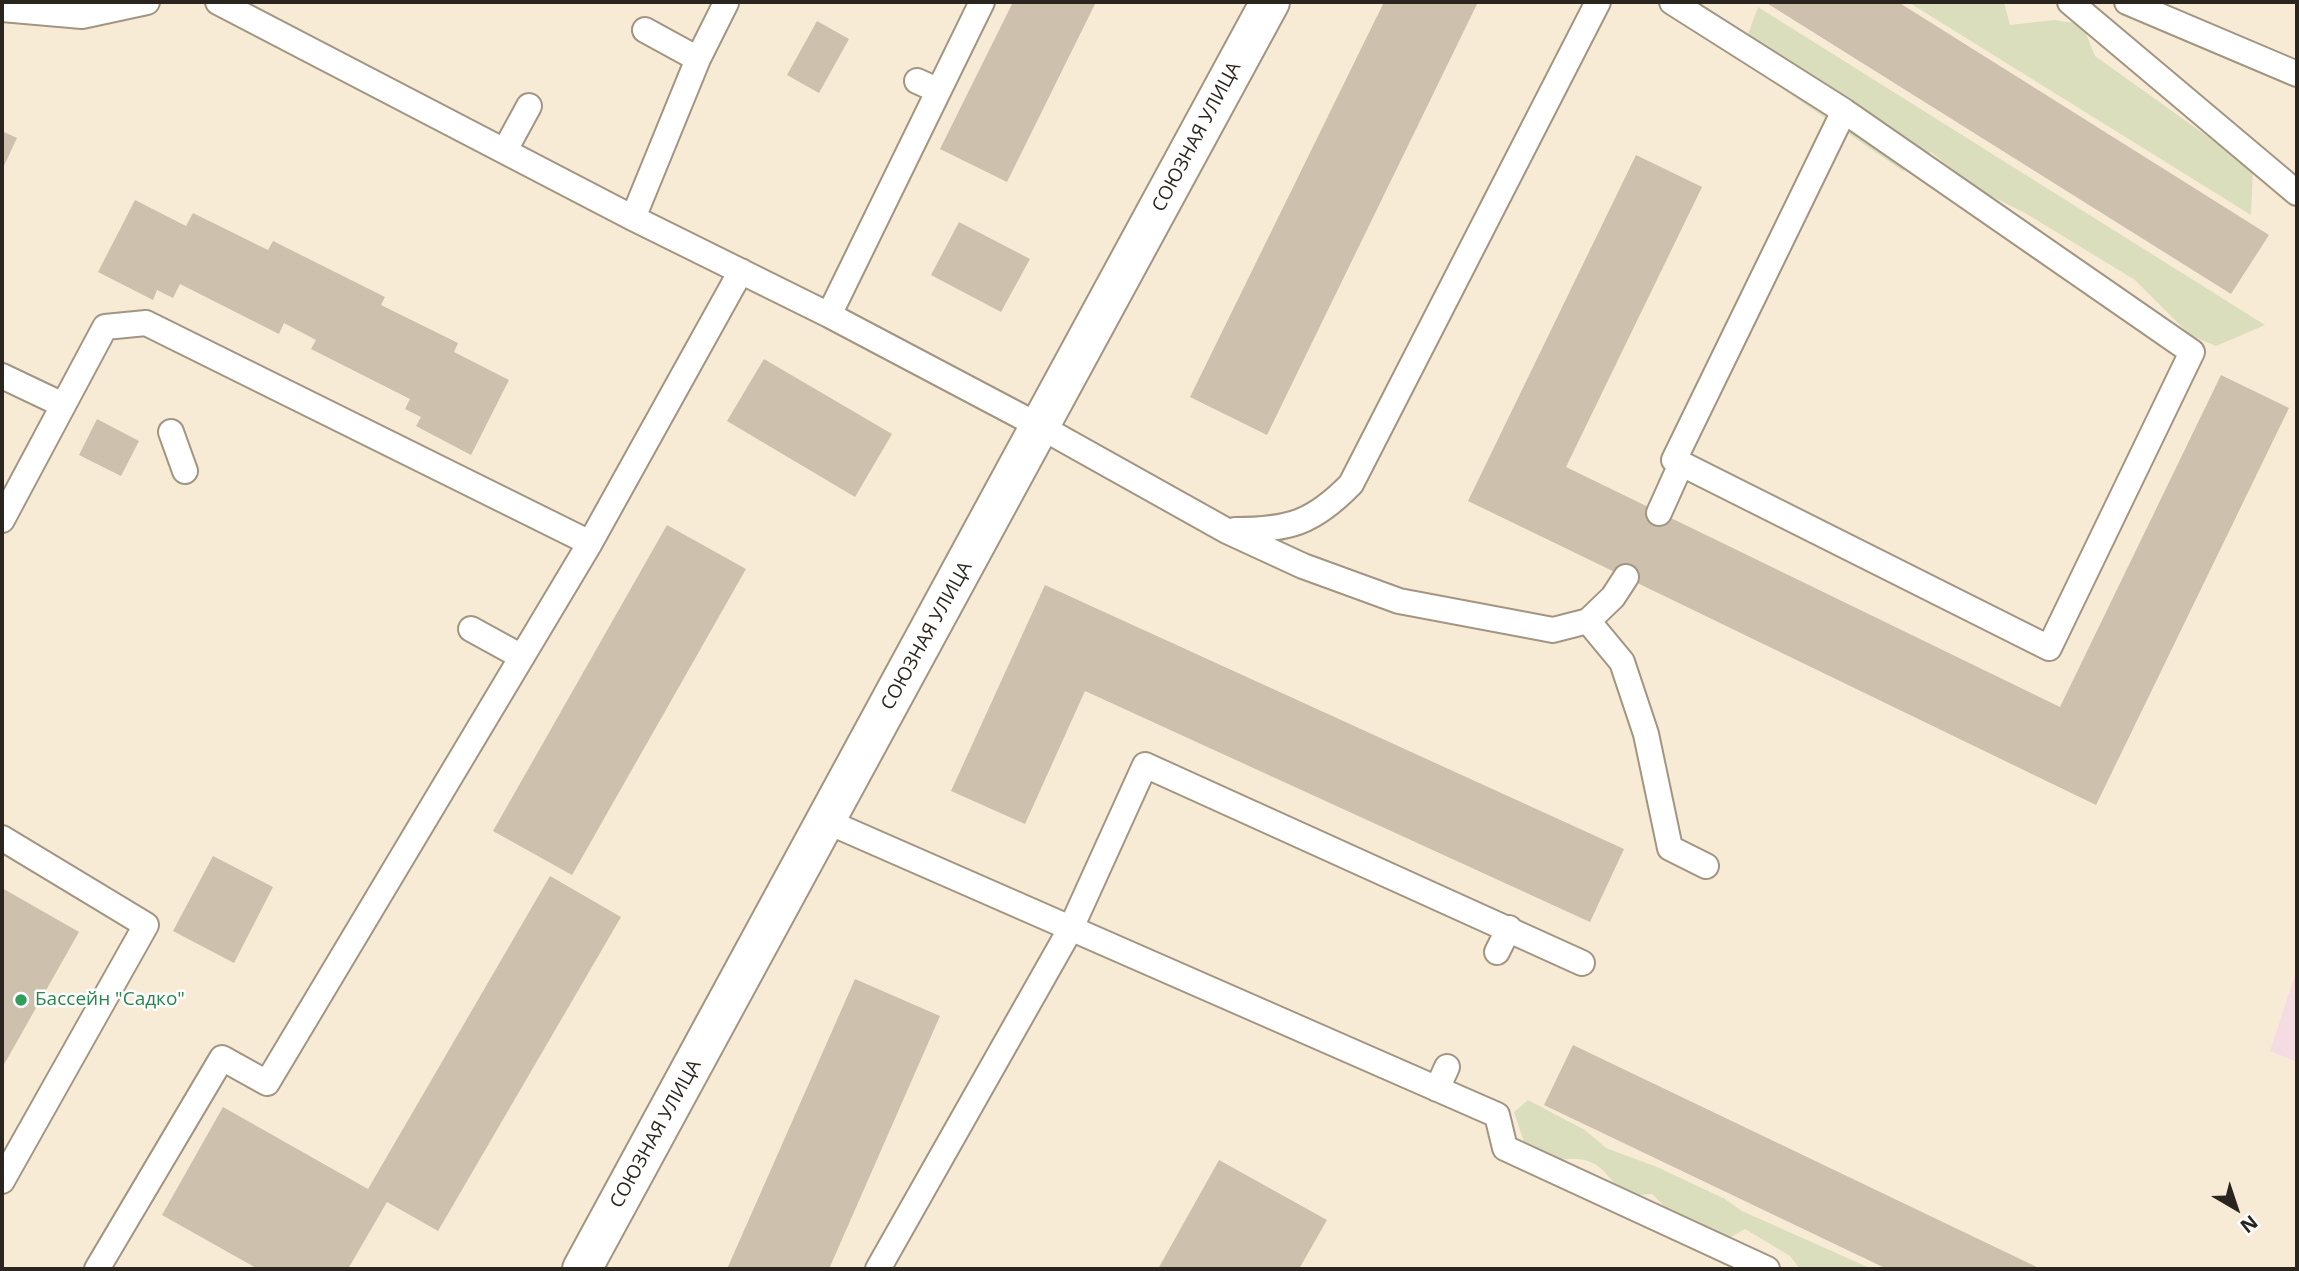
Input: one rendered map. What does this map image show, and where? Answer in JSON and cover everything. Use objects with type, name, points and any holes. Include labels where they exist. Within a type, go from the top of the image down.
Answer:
[{"type":"street","name":"СОЮЗНАЯ УЛИЦА","points":[[582,1269],[1270,2]]},
{"type":"lane","points":[[2,9],[82,16],[146,2]]},
{"type":"lane","points":[[218,2],[634,218],[829,315],[1041,427],[1227,531],[1303,566],[1399,601],[1553,630],[1588,621],[1613,597],[1626,577]]},
{"type":"lane","points":[[829,315],[927,86],[982,2]]},
{"type":"lane","points":[[1227,531],[1276,530],[1325,511],[1351,484],[1388,425],[1598,2]]},
{"type":"lane","points":[[1672,2],[1844,111],[2192,352],[2049,648],[1674,460],[1844,111]]},
{"type":"lane","points":[[2070,2],[2297,193]]},
{"type":"lane","points":[[2127,2],[2297,74]]},
{"type":"lane","points":[[634,218],[698,60],[726,4]]},
{"type":"lane","points":[[645,30],[698,60]]},
{"type":"lane","points":[[505,150],[529,106]]},
{"type":"lane","points":[[97,1269],[222,1058],[267,1083],[590,543],[741,271]]},
{"type":"lane","points":[[2,520],[105,327],[137,333],[146,323],[590,543]]},
{"type":"lane","points":[[2,376],[63,405]]},
{"type":"lane","points":[[171,432],[185,471]]},
{"type":"lane","points":[[1659,513],[1681,464]]},
{"type":"lane","points":[[1588,621],[1622,662],[1646,734],[1670,849],[1706,866]]},
{"type":"lane","points":[[471,629],[522,657]]},
{"type":"lane","points":[[878,1269],[1071,929],[1145,765],[1582,963]]},
{"type":"lane","points":[[826,821],[1071,929],[1442,1078],[1497,1115],[1505,1148],[1767,1269]]},
{"type":"lane","points":[[2,838],[146,925],[2,1181]]},
{"type":"lane","points":[[1497,952],[1509,928]]},
{"type":"shaded area","points":[[2297,969],[2297,1062],[2270,1051]]},
{"type":"green space","points":[[1908,2],[2004,2],[2010,25],[2054,20],[2082,24],[2095,56],[2253,169],[2251,215]]},
{"type":"green space","points":[[1758,7],[2265,325],[2216,346],[2190,335],[2135,280],[2025,213],[1975,188],[1931,152],[1903,171],[1771,81],[1747,37]]},
{"type":"green space","points":[[1528,1100],[1585,1130],[1606,1148],[1657,1167],[1725,1199],[1742,1211],[1872,1269],[1800,1269],[1790,1256],[1745,1229],[1722,1242],[1681,1223],[1652,1194],[1625,1196],[1602,1169],[1586,1160],[1565,1159],[1551,1162],[1524,1142],[1514,1112]]},
{"type":"building","points":[[1013,2],[1096,2],[1007,182],[940,149]]},
{"type":"building","points":[[1384,2],[1478,2],[1267,435],[1190,397]]},
{"type":"building","points":[[1765,2],[1898,2],[2269,235],[2231,294]]},
{"type":"building","points":[[817,21],[849,39],[819,93],[787,75]]},
{"type":"building","points":[[2,131],[17,138],[2,170]]},
{"type":"building","points":[[1636,155],[1702,187],[1566,467],[2060,707],[2221,375],[2289,408],[2096,805],[1468,501]]},
{"type":"building","points":[[135,200],[186,226],[193,213],[268,250],[273,241],[385,297],[381,305],[458,343],[454,352],[509,380],[471,455],[416,426],[421,417],[405,409],[410,399],[311,349],[316,340],[284,323],[279,334],[180,284],[173,298],[157,290],[153,300],[98,272]]},
{"type":"building","points":[[959,222],[1030,259],[1001,312],[931,275]]},
{"type":"building","points":[[764,359],[892,434],[855,497],[727,421]]},
{"type":"building","points":[[97,419],[139,441],[121,476],[79,455]]},
{"type":"building","points":[[667,525],[746,569],[572,875],[493,831]]},
{"type":"building","points":[[1045,585],[1624,849],[1590,922],[1085,691],[1025,824],[951,791]]},
{"type":"building","points":[[213,856],[273,887],[234,963],[173,931]]},
{"type":"building","points":[[550,876],[621,917],[438,1231],[387,1202],[348,1269],[258,1269],[162,1215],[223,1107],[368,1189]]},
{"type":"building","name":"Бассейн \"Садко\"","points":[[2,888],[79,932],[2,1068]]},
{"type":"building","points":[[855,979],[940,1016],[829,1269],[727,1269]]},
{"type":"building","points":[[1573,1045],[2041,1269],[1887,1269],[1544,1105]]},
{"type":"building","points":[[1219,1160],[1327,1220],[1299,1269],[1158,1269]]},
{"type":"place","name":"Бассейн \"Садко\"","points":[[21,1000]]}]
